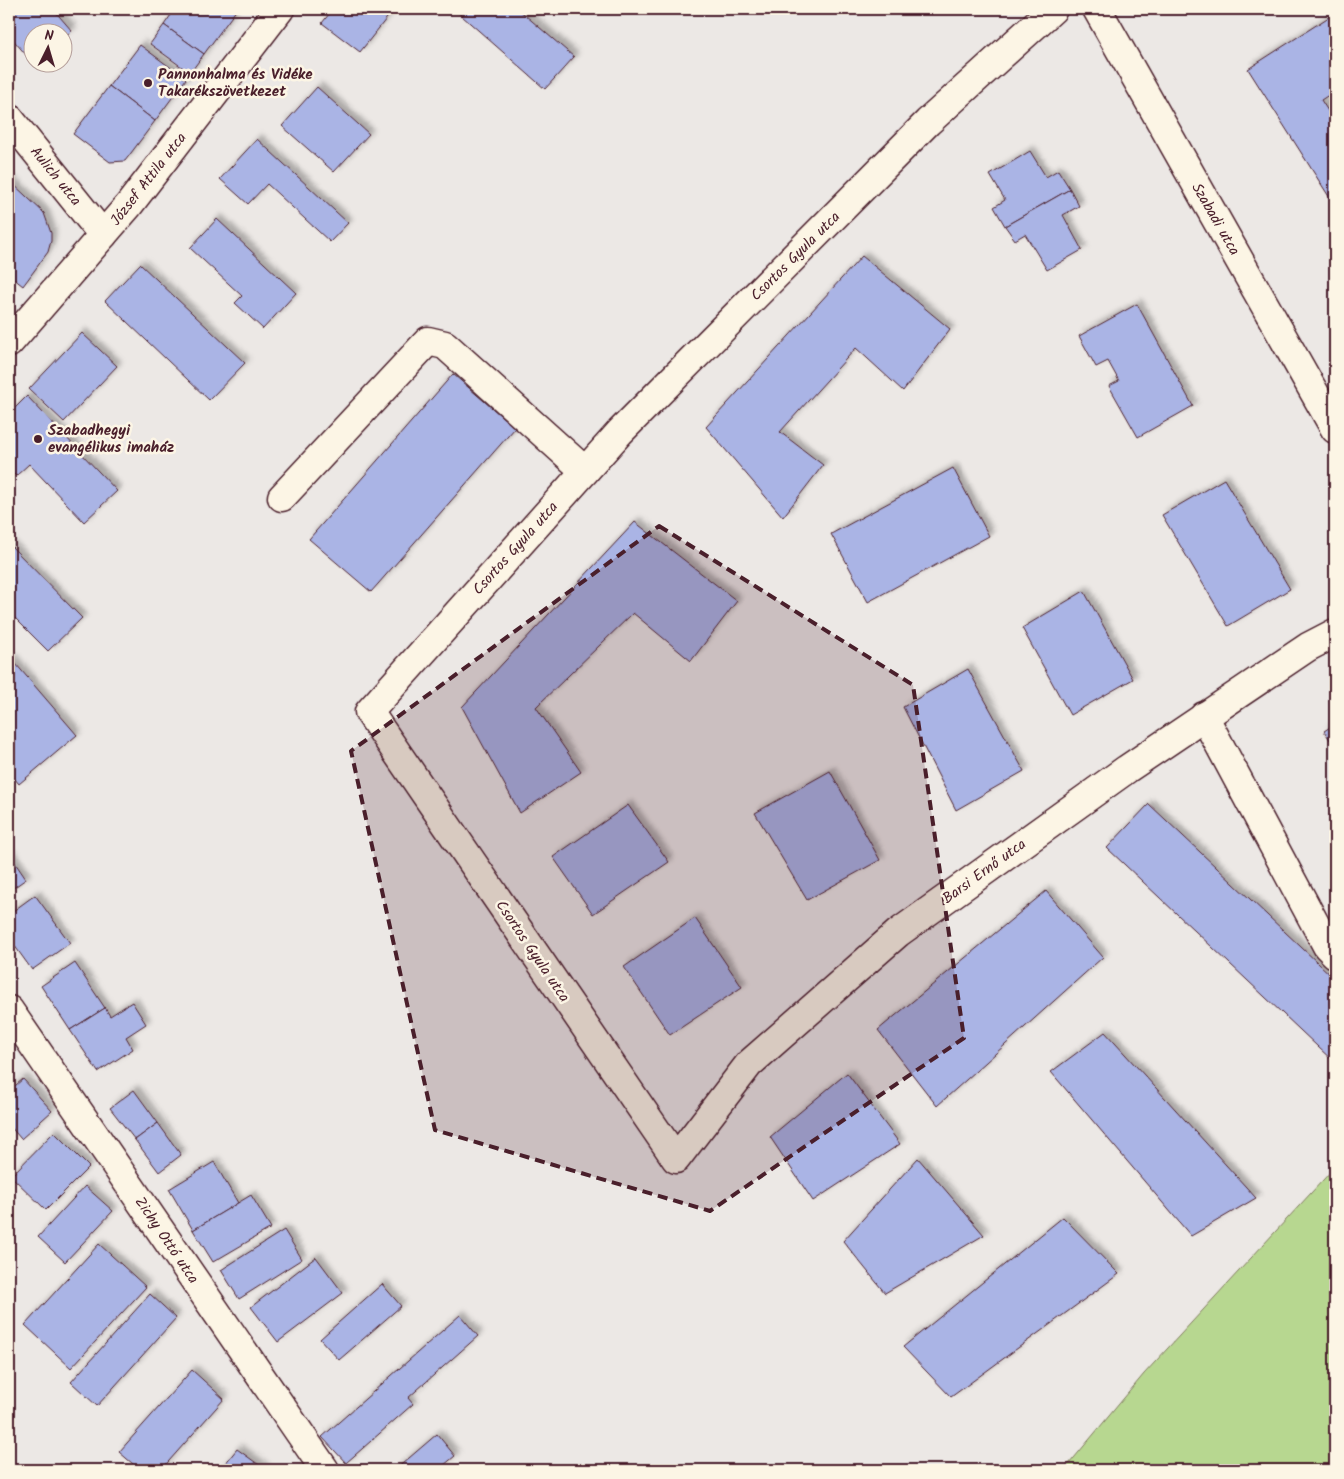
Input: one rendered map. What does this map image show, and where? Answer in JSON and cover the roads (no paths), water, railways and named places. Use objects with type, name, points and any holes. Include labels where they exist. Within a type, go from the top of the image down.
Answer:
[{"type":"street","name":"József Attila utca","points":[[9,343],[129,205],[280,9]]},
{"type":"street","name":"Csortos Gyula utca","points":[[676,1159],[369,712],[620,432],[928,122],[1053,9]]},
{"type":"street","name":"Szabadi utca","points":[[1097,9],[1335,429]]},
{"type":"street","name":"Aulich utca","points":[[9,118],[103,235]]},
{"type":"street","points":[[282,497],[428,340],[445,345],[585,471]]},
{"type":"street","name":"Barsi Ernő utca","points":[[676,1159],[749,1064],[898,933],[1204,716],[1308,647],[1335,633]]},
{"type":"street","points":[[1204,716],[1327,946],[1335,954]]},
{"type":"street","name":"Zichy Ottó utca","points":[[9,1010],[324,1470]]},
{"type":"place","name":"Pannonhalma és Vidéke Takarékszövetkezet","points":[[148,83]]},
{"type":"place","name":"Szabadhegyi evangélikus imaház","points":[[38,439]]}]
